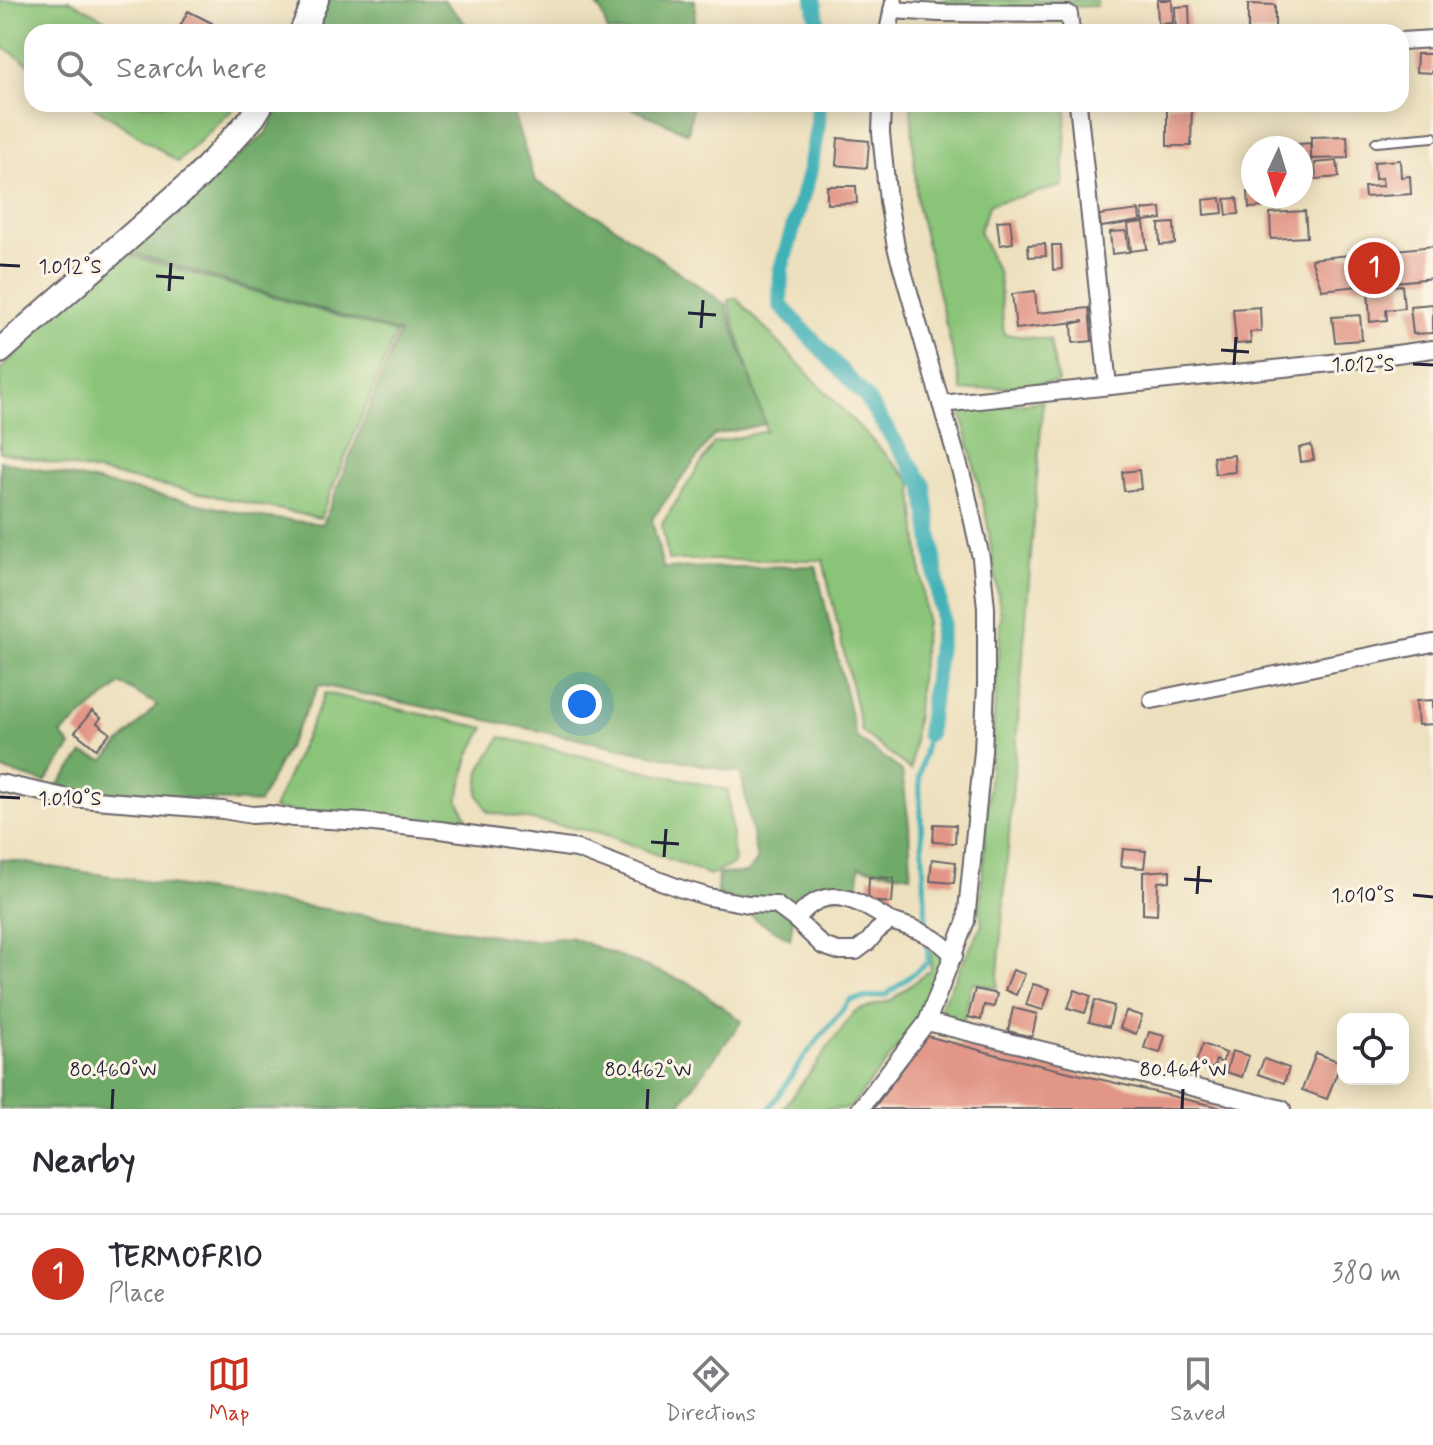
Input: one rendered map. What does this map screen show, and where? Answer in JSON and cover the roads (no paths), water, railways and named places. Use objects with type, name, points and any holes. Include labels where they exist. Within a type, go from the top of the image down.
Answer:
[{"type":"main road","points":[[306,24],[316,0]]},
{"type":"main road","points":[[0,351],[198,177],[256,112]]},
{"type":"street","points":[[893,5],[939,13],[1069,14],[1070,24]]},
{"type":"street","points":[[1409,40],[1433,39]]},
{"type":"street","points":[[860,1109],[927,1022],[966,921],[983,751],[986,686],[986,608],[981,558],[966,490],[896,247],[881,133],[882,112]]},
{"type":"street","points":[[1079,112],[1108,386]]},
{"type":"street","points":[[941,404],[1331,363],[1433,349]]},
{"type":"street","points":[[1152,700],[1433,643]]},
{"type":"street","points":[[0,783],[69,798],[364,822],[577,849],[709,897],[776,905],[823,946],[838,951],[856,951],[890,921]]},
{"type":"street","points":[[796,920],[806,907],[817,901],[834,896],[848,897],[890,921],[916,928],[943,943],[954,956]]},
{"type":"street","points":[[927,1022],[1282,1109]]},
{"type":"lane","points":[[1376,142],[1433,137]]},
{"type":"waterway","points":[[814,0],[818,24]]},
{"type":"waterway","points":[[819,112],[809,174],[781,269],[780,305],[865,396],[924,486],[942,620],[928,734]]},
{"type":"waterway","points":[[769,1109],[805,1056],[850,1000],[886,995],[928,962],[919,776],[928,734]]},
{"type":"place","name":"TERMOFRIO","points":[[1374,268]]}]
